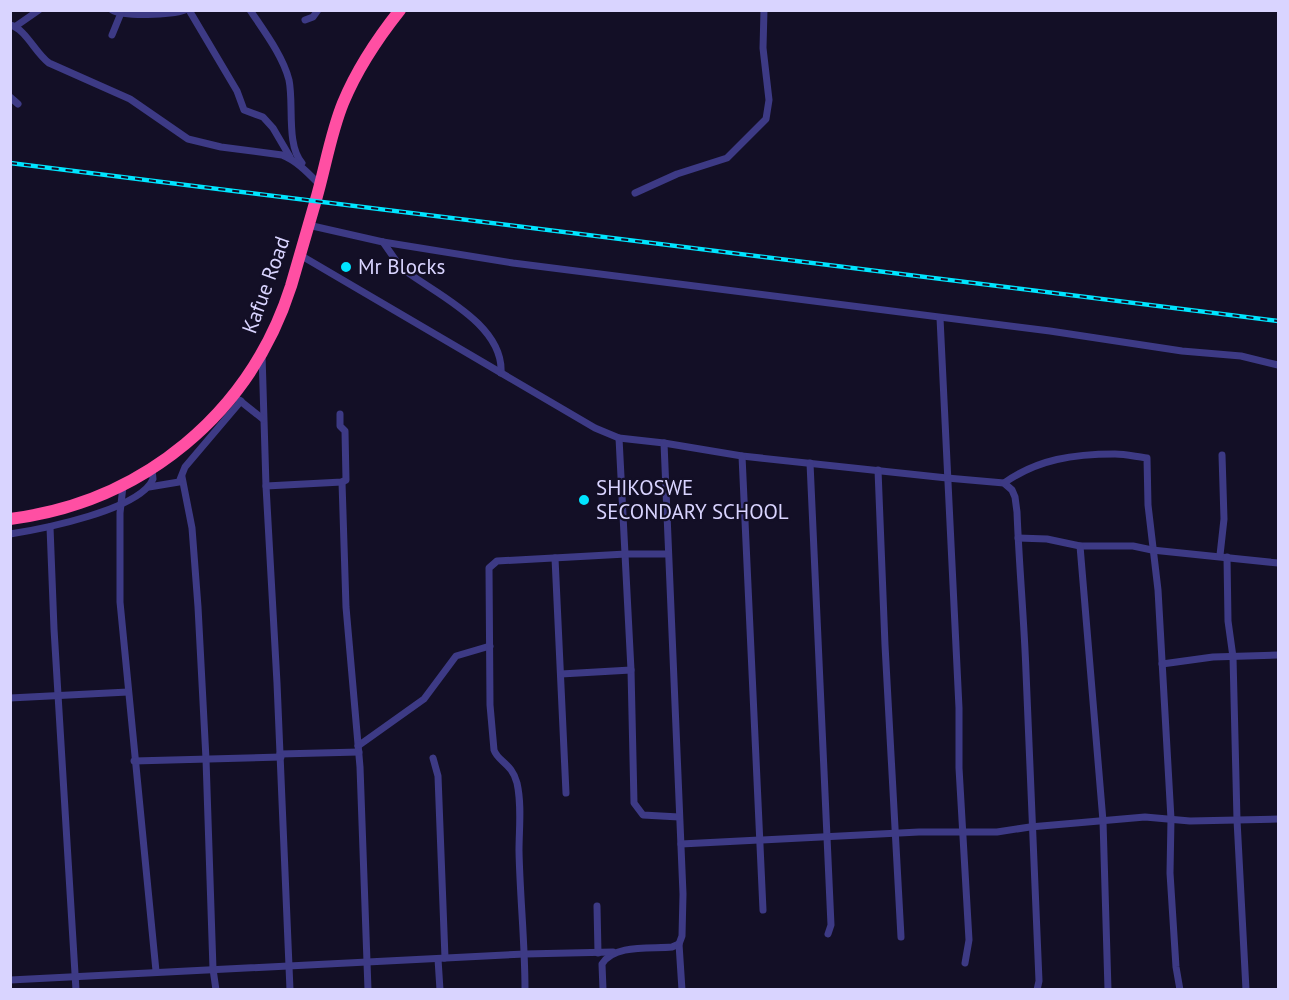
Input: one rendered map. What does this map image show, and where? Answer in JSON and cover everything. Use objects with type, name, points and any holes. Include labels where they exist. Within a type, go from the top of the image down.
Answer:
[{"type":"highway","name":"Kafue Road","points":[[10,519],[55,511],[123,486],[152,469],[200,432],[238,398],[280,316],[308,225],[315,180],[348,92],[370,51],[400,10]]},
{"type":"street","points":[[39,10],[13,26],[49,63],[130,99],[183,137],[195,142],[291,158]]},
{"type":"street","points":[[112,10],[121,14],[169,14],[187,10],[237,91],[244,110],[262,117],[273,128],[291,158],[315,180]]},
{"type":"street","points":[[250,10],[285,70],[292,104],[296,156],[315,180]]},
{"type":"street","points":[[305,20],[313,17],[318,10]]},
{"type":"street","points":[[635,193],[677,174],[727,158],[766,119],[769,100],[763,48],[764,10]]},
{"type":"street","points":[[112,35],[121,14]]},
{"type":"street","points":[[10,97],[18,104]]},
{"type":"street","points":[[308,225],[383,242],[513,263],[1050,331],[1182,351],[1241,356],[1278,365]]},
{"type":"street","points":[[383,242],[406,272],[465,313],[485,331],[500,355],[501,373]]},
{"type":"street","points":[[300,255],[595,428],[619,438],[742,456],[1004,483],[1036,464],[1062,458],[1116,454],[1147,458],[1152,550],[1158,590],[1171,819],[1170,873],[1176,967],[1180,990]]},
{"type":"street","points":[[940,318],[958,677],[959,768],[969,940],[965,963]]},
{"type":"street","points":[[262,352],[263,419],[281,755],[290,990]]},
{"type":"street","points":[[10,534],[50,527],[121,505],[149,487],[178,482],[185,467],[238,398],[263,419]]},
{"type":"street","points":[[266,486],[346,480],[348,475],[345,431],[340,426],[340,414]]},
{"type":"street","points":[[619,438],[631,670],[634,803],[643,815],[680,817]]},
{"type":"street","points":[[664,443],[684,919],[679,944],[682,990]]},
{"type":"street","points":[[1222,455],[1224,556],[1233,657],[1237,820],[1246,990]]},
{"type":"street","points":[[742,456],[763,910]]},
{"type":"street","points":[[810,463],[828,837],[831,925],[828,934]]},
{"type":"street","points":[[149,487],[153,479],[152,469]]},
{"type":"street","points":[[878,470],[901,937]]},
{"type":"street","points":[[182,477],[192,528],[206,759],[213,969],[216,990]]},
{"type":"street","points":[[342,482],[346,607],[358,749],[368,990]]},
{"type":"street","points":[[1004,483],[1012,490],[1015,497],[1018,538],[1034,827],[1039,981],[1037,990]]},
{"type":"street","points":[[123,486],[119,594],[156,971]]},
{"type":"street","points":[[50,527],[57,696],[76,990]]},
{"type":"street","points":[[1018,538],[1047,539],[1080,546],[1133,546],[1278,563]]},
{"type":"street","points":[[1080,546],[1102,821],[1108,990]]},
{"type":"street","points":[[525,990],[519,798],[512,770],[496,755],[494,750],[490,705],[488,570],[490,564],[497,561],[668,554]]},
{"type":"street","points":[[555,558],[566,793]]},
{"type":"street","points":[[134,761],[281,755],[358,749],[424,699],[443,670],[456,656],[490,646]]},
{"type":"street","points":[[1162,664],[1189,659],[1278,655]]},
{"type":"street","points":[[561,674],[631,670]]},
{"type":"street","points":[[10,698],[128,693]]},
{"type":"street","points":[[433,758],[438,776],[442,959],[440,990]]},
{"type":"street","points":[[681,844],[896,833],[997,832],[1145,817],[1190,821],[1278,819]]},
{"type":"street","points":[[597,906],[598,953]]},
{"type":"street","points":[[10,980],[525,954],[598,953],[672,947],[679,944]]},
{"type":"street","points":[[603,990],[602,964],[613,952]]},
{"type":"railway","points":[[10,163],[1278,321]]},
{"type":"place","name":"Mr Blocks","points":[[346,267]]},
{"type":"place","name":"SHIKOSWE SECONDARY SCHOOL","points":[[584,500]]}]
